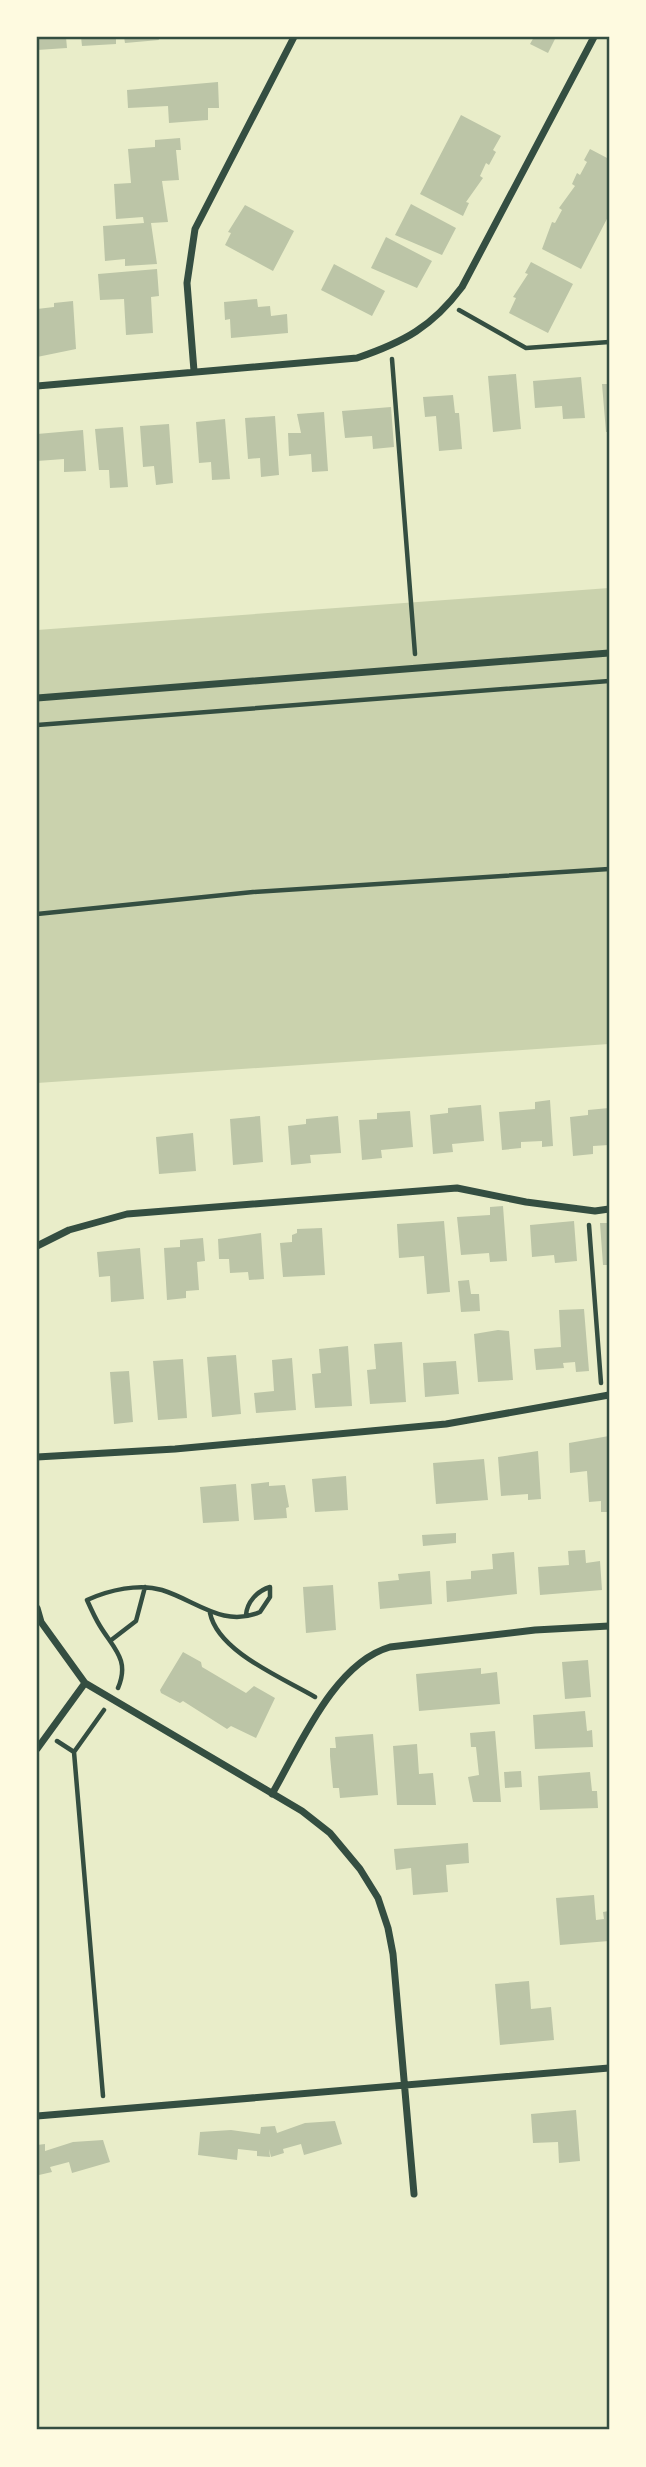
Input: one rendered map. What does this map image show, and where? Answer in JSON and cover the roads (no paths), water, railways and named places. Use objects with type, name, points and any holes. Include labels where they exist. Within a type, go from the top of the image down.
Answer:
[{"type":"street","points":[[194,371],[187,283],[195,229],[294,37]]},
{"type":"street","points":[[37,386],[357,358],[422,330],[462,287],[594,37]]},
{"type":"street","points":[[37,698],[609,653]]},
{"type":"street","points":[[37,1247],[69,1230],[127,1214],[457,1188],[526,1202],[588,1210],[609,1209]]},
{"type":"street","points":[[37,1457],[175,1449],[446,1424],[606,1395]]},
{"type":"street","points":[[37,1608],[41,1622],[85,1683],[302,1811],[330,1833],[360,1869],[378,1898],[393,1954],[414,2194]]},
{"type":"street","points":[[272,1794],[325,1703],[356,1663],[390,1647],[535,1630],[609,1626]]},
{"type":"street","points":[[37,1749],[85,1683]]},
{"type":"street","points":[[37,2116],[609,2068]]}]
